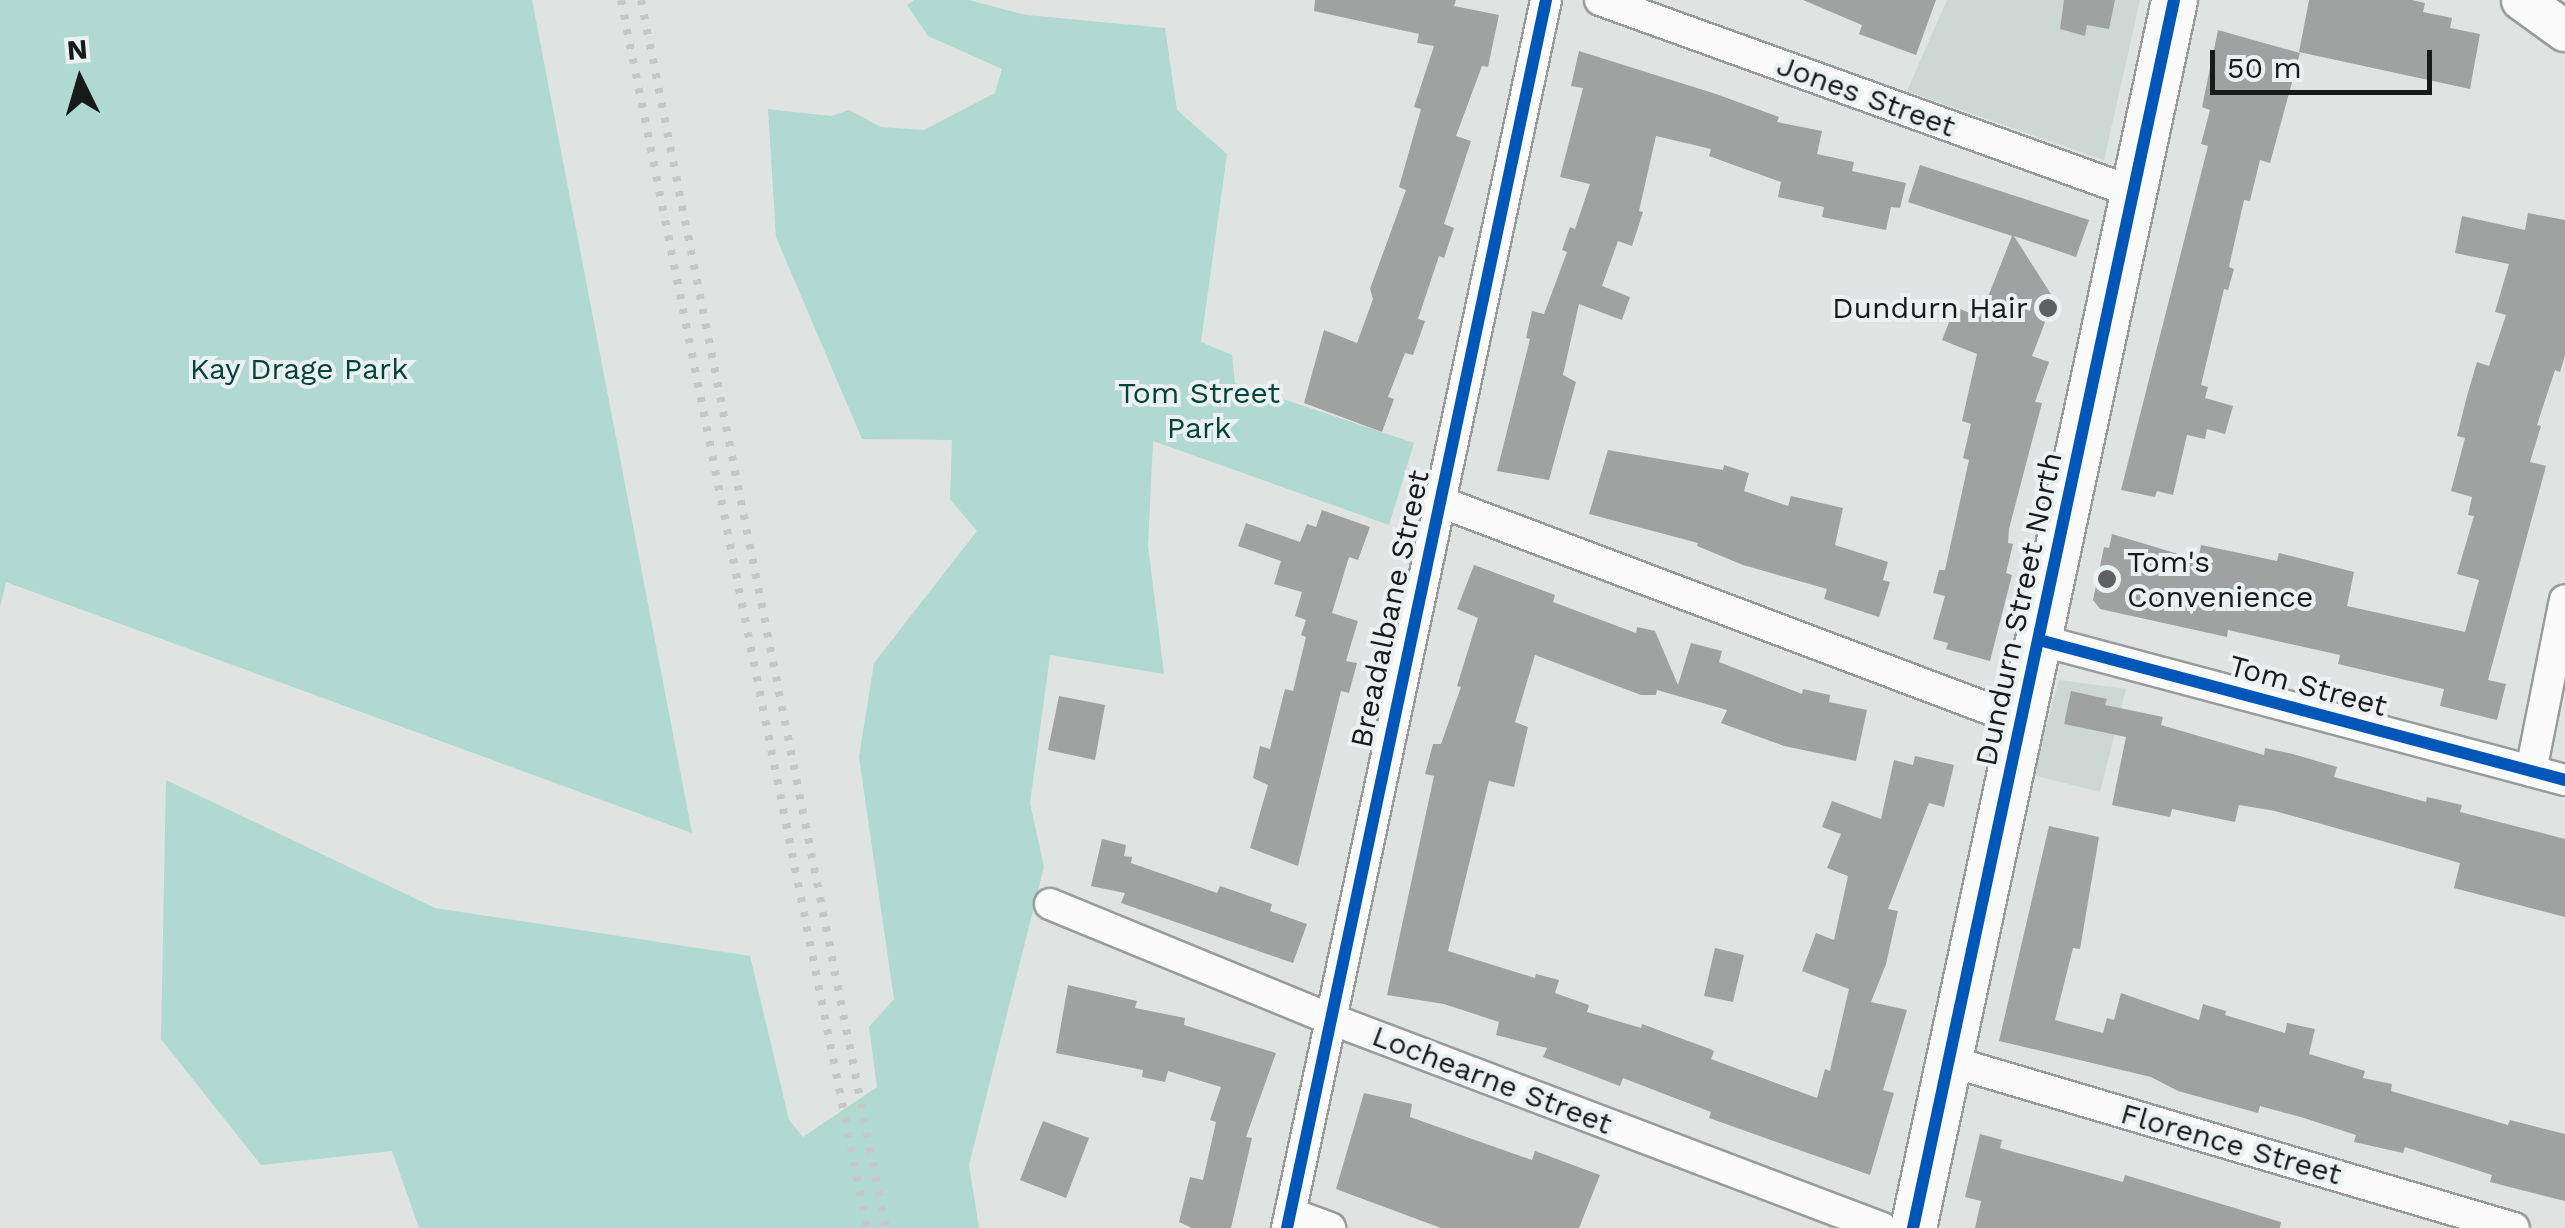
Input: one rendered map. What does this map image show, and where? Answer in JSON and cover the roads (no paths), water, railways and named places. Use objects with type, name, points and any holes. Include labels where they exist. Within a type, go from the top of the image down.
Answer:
[{"type":"main road","name":"Dundurn Street North","points":[[1913,1228],[2174,0]]},
{"type":"main road","points":[[2522,0],[2565,31]]},
{"type":"street","name":"Breadalbane Street","points":[[1288,1220],[1546,0]]},
{"type":"street","name":"Jones Street","points":[[1600,0],[2133,192]]},
{"type":"street","points":[[1438,501],[2022,721]]},
{"type":"street","points":[[2531,771],[2565,600]]},
{"type":"street","name":"Tom Street","points":[[2039,640],[2565,780]]},
{"type":"street","name":"Lochearne Street","points":[[1050,904],[1330,1019],[1882,1228]]},
{"type":"street","name":"Florence Street","points":[[1949,1061],[2514,1228]]},
{"type":"street","points":[[1288,1220],[1330,1228]]},
{"type":"railway","points":[[621,0],[867,1228]]},
{"type":"railway","points":[[641,0],[886,1228]]},
{"type":"place","name":"Dundurn Hair","points":[[2048,308]]},
{"type":"place","name":"Tom's Convenience","points":[[2107,579]]},
{"type":"park label","name":"Kay Drage Park","points":[[299,369]]},
{"type":"park label","name":"Tom Street Park","points":[[1199,410]]}]
